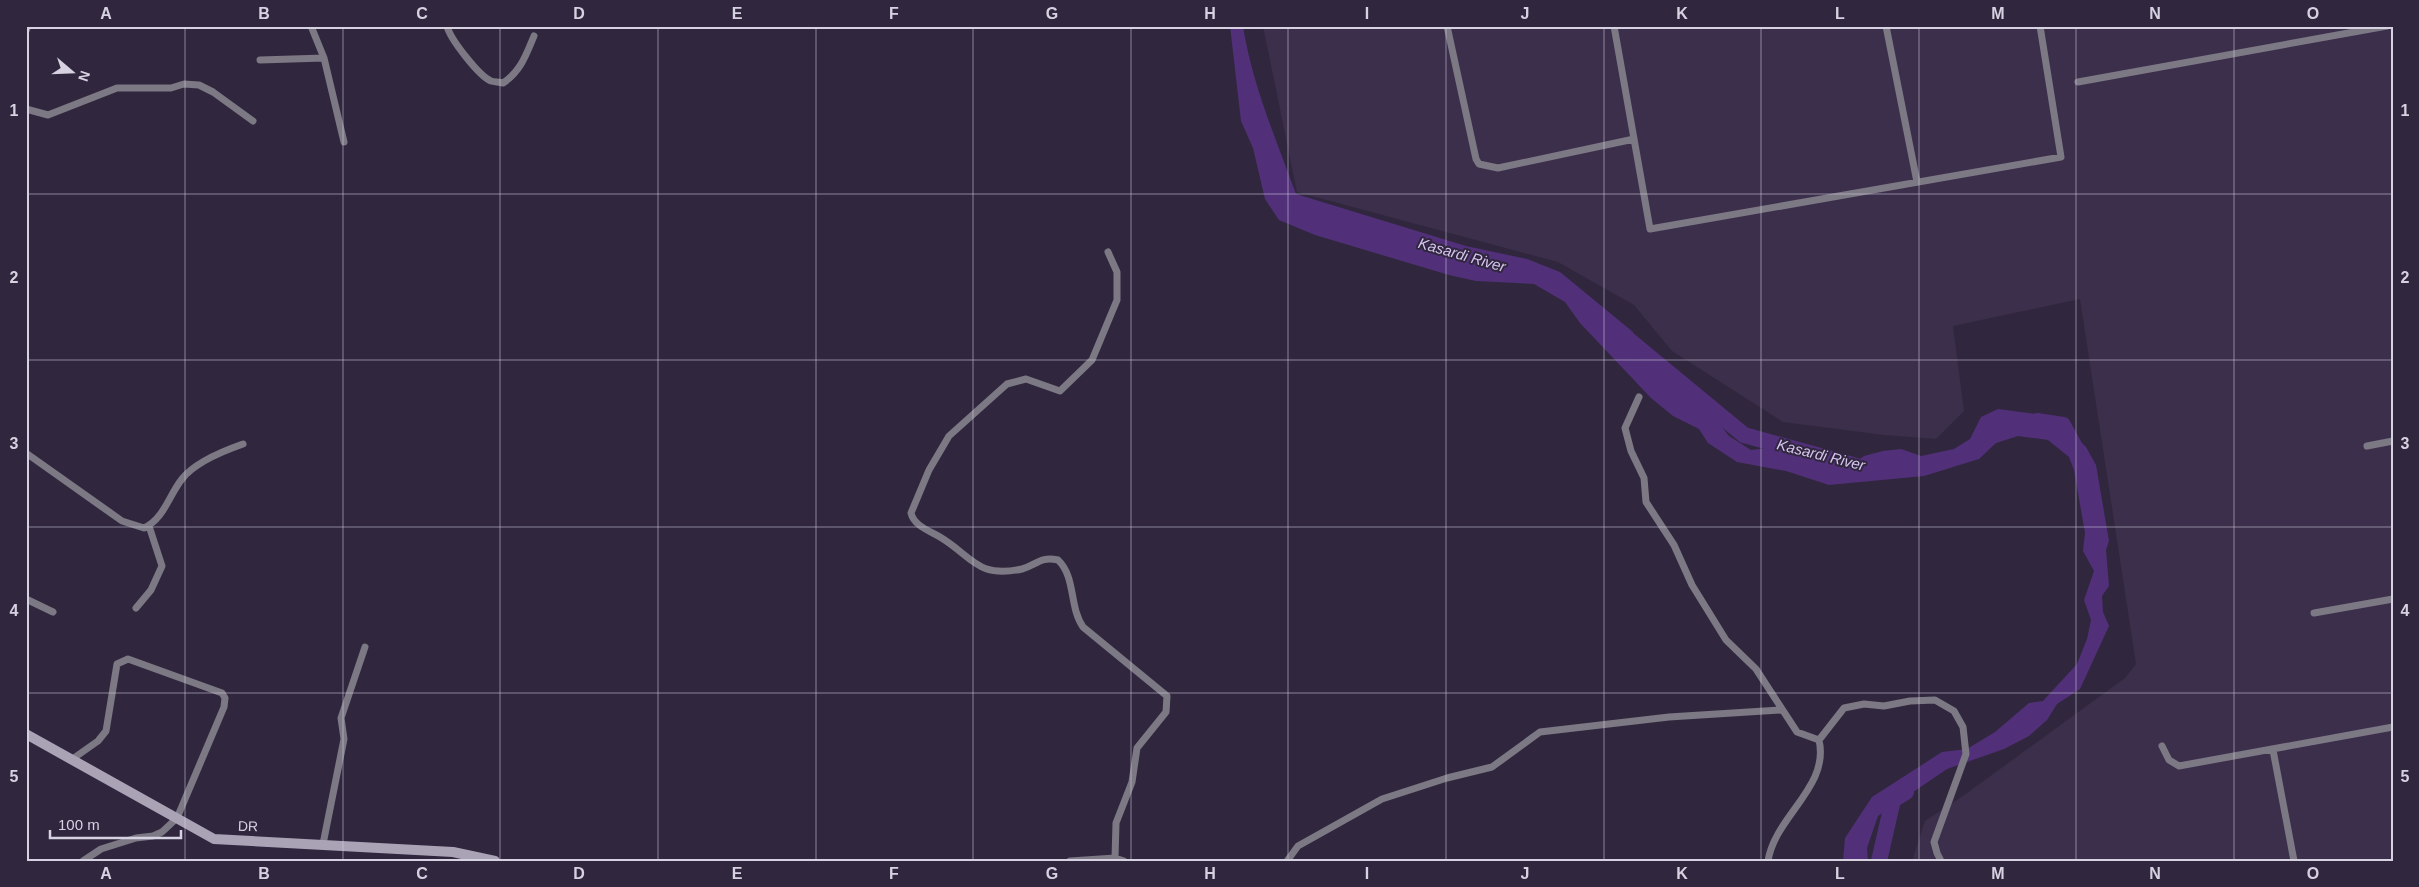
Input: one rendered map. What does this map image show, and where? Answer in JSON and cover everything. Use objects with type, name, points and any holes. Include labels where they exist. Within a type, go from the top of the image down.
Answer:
[{"type":"main road","name":"DR","points":[[26,734],[214,839],[453,852],[495,861]]},
{"type":"street","points":[[26,31],[28,26]]},
{"type":"street","points":[[311,26],[324,58],[344,142]]},
{"type":"street","points":[[447,26],[453,39],[482,75],[491,81],[503,83],[515,74],[523,62],[534,36]]},
{"type":"street","points":[[1447,26],[1476,159],[1479,164],[1498,168],[1634,139]]},
{"type":"street","points":[[1614,26],[1650,230],[2061,157],[2040,26]]},
{"type":"street","points":[[1886,26],[1917,182]]},
{"type":"street","points":[[2078,82],[2387,26]]},
{"type":"street","points":[[260,60],[324,58]]},
{"type":"street","points":[[26,109],[48,116],[117,88],[171,88],[184,84],[199,85],[213,92],[252,121]]},
{"type":"street","points":[[1108,252],[1117,272],[1117,300],[1092,360],[1060,392],[1026,379],[1006,384],[949,436],[929,470],[912,507],[912,513],[913,520],[918,524],[956,546],[971,562],[981,568],[1020,569],[1038,560],[1058,560],[1064,567],[1076,618],[1083,628],[1167,696],[1166,712],[1138,748],[1132,782],[1116,824],[1115,858]]},
{"type":"street","points":[[1639,397],[1625,428],[1631,451],[1644,478],[1646,502],[1674,545],[1692,585],[1726,640],[1756,669],[1797,732],[1818,740]]},
{"type":"street","points":[[2368,446],[2393,441]]},
{"type":"street","points":[[26,453],[122,521],[144,528],[154,524],[182,478],[218,452],[243,444]]},
{"type":"street","points":[[136,608],[152,590],[162,566],[149,526]]},
{"type":"street","points":[[26,599],[53,612]]},
{"type":"street","points":[[2314,613],[2393,599]]},
{"type":"street","points":[[323,844],[344,739],[341,718],[365,647]]},
{"type":"street","points":[[71,760],[98,741],[106,731],[117,664],[128,659],[222,693],[225,698],[224,707],[176,818],[162,832],[101,849],[83,861]]},
{"type":"street","points":[[1818,740],[1844,708],[1864,704],[1884,706],[1910,701],[1935,700],[1954,711],[1963,727],[1966,754],[1934,842],[1936,853],[1941,861]]},
{"type":"street","points":[[1287,861],[1298,846],[1382,799],[1447,778],[1492,767],[1540,732],[1668,716],[1781,710]]},
{"type":"street","points":[[2162,746],[2169,760],[2180,766],[2393,727]]},
{"type":"street","points":[[1768,861],[1777,835],[1818,772],[1821,750],[1818,740]]},
{"type":"street","points":[[2273,750],[2294,861]]},
{"type":"street","points":[[1070,861],[1115,858],[1124,861]]},
{"type":"shaded area","points":[[1263,26],[2393,26],[2393,861],[1912,861],[1925,821],[1963,796],[2125,678],[2136,664],[2080,299],[1953,326],[1964,411],[1936,439],[1884,435],[1783,422],[1672,351],[1634,305],[1558,262],[1297,192]]},
{"type":"water","points":[[1230,26],[1243,26],[1258,90],[1296,194],[1466,246],[1527,259],[1560,272],[1633,332],[1636,347],[1657,373],[1707,408],[1729,436],[1751,450],[1786,446],[1814,451],[1832,460],[1856,462],[1864,456],[1901,449],[1921,456],[1954,449],[1970,439],[1981,417],[1998,409],[2043,415],[2071,432],[2086,447],[2096,465],[2109,541],[2106,550],[2109,586],[2102,596],[2103,612],[2109,626],[2080,689],[2057,704],[2047,720],[2029,736],[2004,749],[1947,769],[1878,816],[1867,848],[1868,861],[1843,861],[1845,838],[1872,797],[1942,752],[1967,749],[1995,732],[2029,703],[2043,701],[2077,664],[2087,639],[2091,620],[2084,600],[2094,571],[2083,551],[2085,533],[2074,470],[2069,457],[2048,440],[2018,436],[1996,443],[1979,459],[1924,476],[1829,485],[1786,471],[1737,462],[1708,443],[1699,429],[1673,416],[1651,398],[1580,323],[1565,302],[1534,284],[1476,281],[1449,275],[1315,235],[1279,220],[1265,199],[1253,148],[1241,121]]},
{"type":"waterway","name":"Kasardi River","points":[[1618,331],[1744,435],[1860,467]]},
{"type":"waterway","name":"Kasardi River","points":[[2037,421],[2063,425],[2076,449]]},
{"type":"waterway","name":"Kasardi River","points":[[1879,861],[1893,800],[1906,792]]}]
